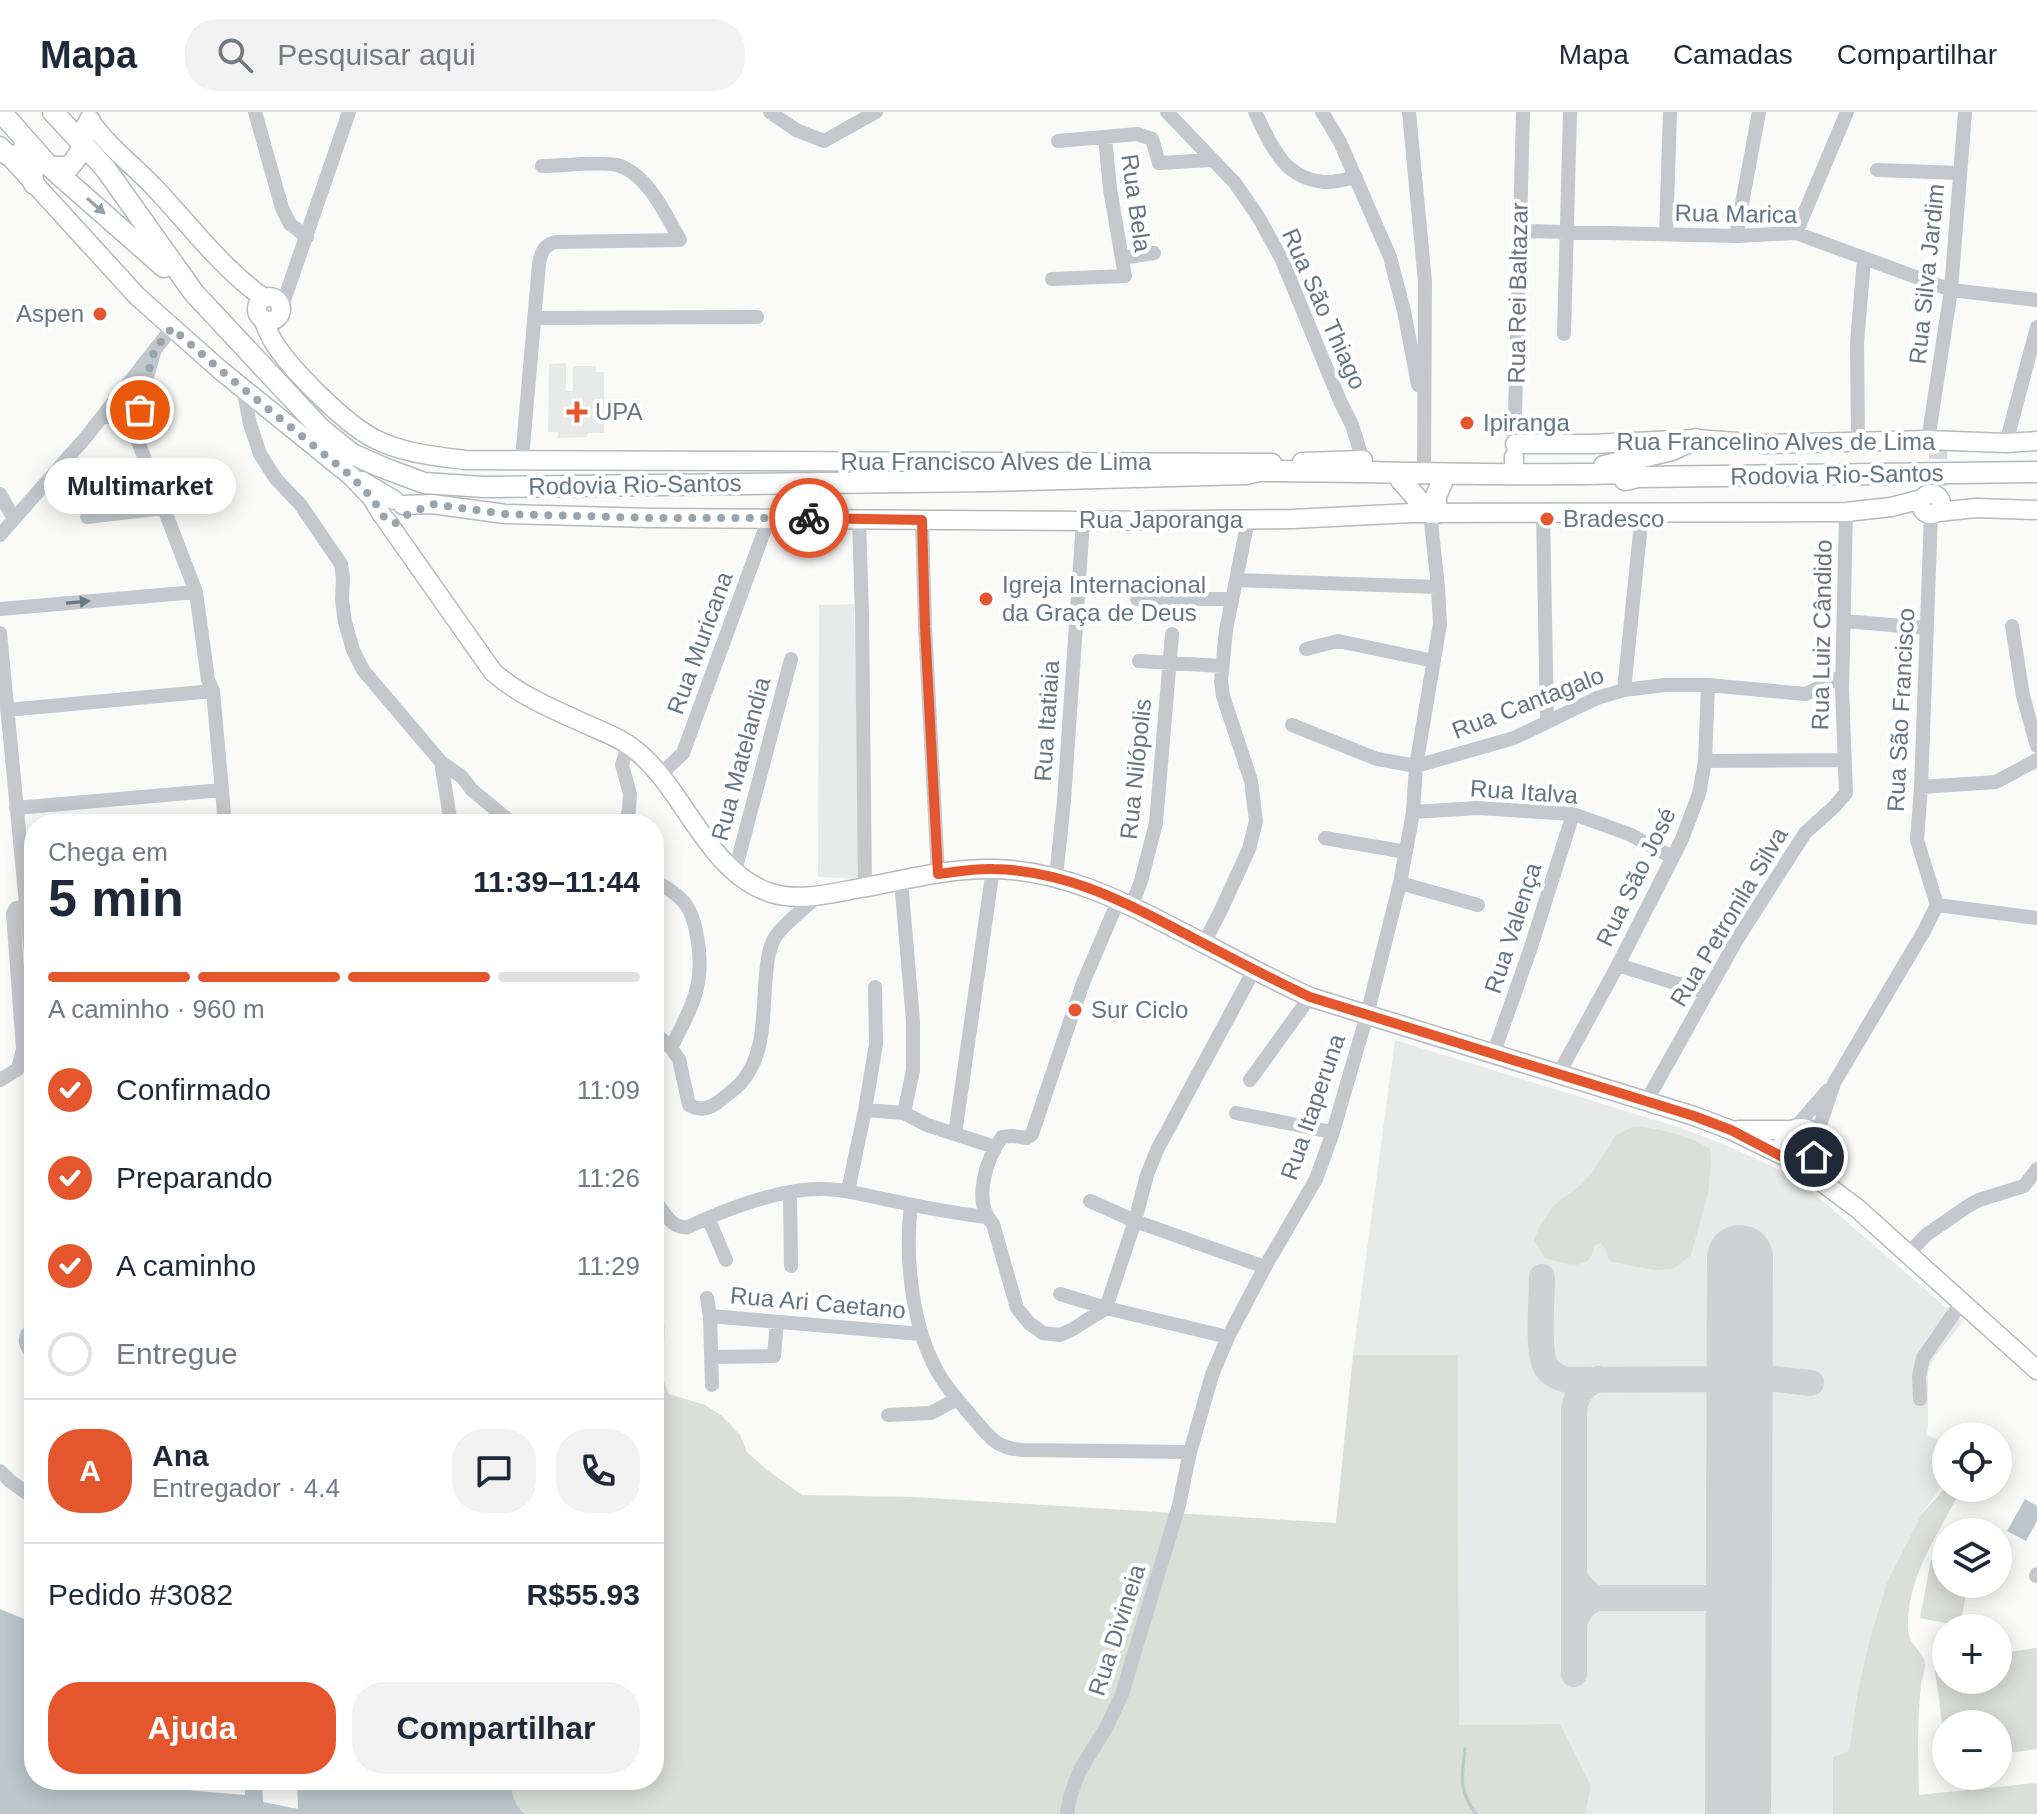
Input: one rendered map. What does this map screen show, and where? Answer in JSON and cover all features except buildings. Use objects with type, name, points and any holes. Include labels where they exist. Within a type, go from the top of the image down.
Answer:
[{"type":"highway","name":"Rodovia Rio-Santos","points":[[1,112],[49,166],[194,293],[321,429],[352,454],[424,483],[484,487],[1005,480],[1246,474],[1362,466],[1400,475]]},
{"type":"highway","name":"Rodovia Rio-Santos","points":[[56,116],[105,168],[194,293]]},
{"type":"highway","points":[[56,116],[76,126],[83,124],[88,117]]},
{"type":"highway","points":[[34,184],[32,176],[35,166],[69,167],[77,159],[88,117]]},
{"type":"highway","points":[[4,150],[18,157],[22,155],[26,141]]},
{"type":"highway","points":[[1569,474],[1672,450],[1696,439]]},
{"type":"highway","name":"Rodovia Rio-Santos","points":[[1246,474],[1260,479],[1400,475],[1514,460],[1544,475],[1625,473],[1638,477]]},
{"type":"highway","name":"Rodovia Rio-Santos","points":[[1430,471],[1622,481],[1638,477],[2037,472]]},
{"type":"highway","points":[[1400,475],[1424,509],[1436,496],[1430,471]]},
{"type":"main road","points":[[88,117],[96,130],[269,308]]},
{"type":"main road","points":[[4,150],[137,296],[396,517],[493,672],[515,689],[639,753],[660,775],[717,853],[751,884],[776,894],[818,896],[938,874],[993,869],[1056,877],[1125,902],[1310,997],[1694,1116],[1731,1130],[1793,1161],[1850,1202],[2037,1370]]},
{"type":"main road","name":"Rua Francisco Alves de Lima","points":[[269,308],[283,353],[342,416],[374,439],[415,453],[440,457],[465,460],[1362,466]]},
{"type":"main road","name":"Rua Francelino Alves de Lima","points":[[1514,460],[1592,444],[1696,439],[1765,444],[2037,441]]},
{"type":"main road","name":"Rua Japoranga","points":[[396,517],[432,504],[505,514],[651,518],[1083,521],[1248,520],[1424,509],[1543,513],[1846,512],[1891,507],[2037,510]]},
{"type":"main road","points":[[1731,1130],[1802,1128],[1812,1132],[1823,1168],[1850,1202]]},
{"type":"main road","points":[[1792,1129],[1783,1143],[1783,1149],[1793,1161]]},
{"type":"main road","points":[[1793,1161],[1810,1161],[1818,1147]]},
{"type":"street","points":[[255,112],[282,208],[290,224],[307,237]]},
{"type":"street","points":[[269,308],[297,268],[349,112]]},
{"type":"street","points":[[770,112],[796,130],[824,141],[876,112]]},
{"type":"street","name":"Rua São Thiago","points":[[1167,112],[1235,183],[1259,218],[1282,260],[1352,425],[1362,466]]},
{"type":"street","points":[[1255,112],[1286,167],[1306,178],[1326,182],[1356,177]]},
{"type":"street","points":[[1322,112],[1340,142],[1390,257],[1424,413],[1430,471]]},
{"type":"street","points":[[1409,112],[1425,282],[1424,413]]},
{"type":"street","name":"Rua Rei Baltazar","points":[[1514,460],[1523,112]]},
{"type":"street","points":[[1564,334],[1570,112]]},
{"type":"street","points":[[1666,234],[1670,112]]},
{"type":"street","points":[[1736,236],[1759,112]]},
{"type":"street","points":[[1796,233],[1847,112]]},
{"type":"street","name":"Rua Silva Jardim","points":[[1928,440],[1951,290],[1965,112]]},
{"type":"street","points":[[1058,141],[1137,134],[1152,139],[1159,163],[1212,160]]},
{"type":"street","name":"Rua Bela","points":[[1052,279],[1125,276],[1110,189],[1105,137]]},
{"type":"street","points":[[522,459],[534,318],[544,247],[550,243],[680,240],[636,173],[615,164],[542,166]]},
{"type":"street","points":[[1877,170],[1960,173]]},
{"type":"street","name":"Rua Marica","points":[[1520,231],[1736,236],[1796,233],[1951,290],[2037,300]]},
{"type":"street","points":[[1122,258],[1154,253]]},
{"type":"street","points":[[1858,442],[1857,343],[1864,259]]},
{"type":"street","points":[[534,318],[757,317]]},
{"type":"street","points":[[2006,443],[2037,327]]},
{"type":"street","points":[[0,535],[86,437],[172,328]]},
{"type":"street","points":[[136,436],[155,349]]},
{"type":"street","points":[[243,388],[260,454],[276,479],[300,504],[341,564],[342,600],[353,650],[363,670],[441,762],[501,814]]},
{"type":"street","points":[[104,415],[125,423],[136,436],[196,592],[209,688],[216,814]]},
{"type":"street","points":[[0,494],[14,519]]},
{"type":"street","points":[[87,517],[164,508]]},
{"type":"street","name":"Rua São Francisco","points":[[1932,508],[1917,840],[1937,905]]},
{"type":"street","name":"Rua Itaperuna","points":[[1190,1452],[1212,1375],[1228,1337],[1316,1179],[1367,1015],[1400,883],[1440,624],[1438,587],[1424,509]]},
{"type":"street","name":"Rua Luiz Cândido","points":[[1843,760],[1846,512]]},
{"type":"street","points":[[1543,513],[1547,722]]},
{"type":"street","points":[[1624,690],[1642,513]]},
{"type":"street","name":"Rua Muricana","points":[[660,775],[683,753],[769,518]]},
{"type":"street","points":[[859,519],[865,887]]},
{"type":"street","points":[[922,520],[938,874]]},
{"type":"street","points":[[1204,943],[1249,849],[1256,821],[1251,781],[1223,696],[1221,666],[1248,520]]},
{"type":"street","name":"Rua Itatiaia","points":[[1056,877],[1083,521]]},
{"type":"street","points":[[1236,580],[1438,587]]},
{"type":"street","points":[[0,609],[196,592]]},
{"type":"street","points":[[1137,599],[1232,599]]},
{"type":"street","points":[[1844,621],[1927,628]]},
{"type":"street","points":[[2012,626],[2023,696],[2037,746]]},
{"type":"street","points":[[0,633],[7,710],[6,770],[16,808],[24,863]]},
{"type":"street","name":"Rua Nilópolis","points":[[995,1147],[1002,1137],[1027,1138],[1032,1134],[1083,983],[1125,902],[1141,881],[1156,823],[1172,634]]},
{"type":"street","points":[[1306,649],[1338,641],[1434,661]]},
{"type":"street","name":"Rua Matelandia","points":[[735,871],[791,659]]},
{"type":"street","points":[[1139,661],[1221,666]]},
{"type":"street","name":"Rua Cantagalo","points":[[1416,766],[1514,738],[1597,698],[1624,690],[1665,685],[1708,685],[1806,694],[1842,676]]},
{"type":"street","name":"Rua São José","points":[[1558,1075],[1682,839],[1699,794],[1705,761],[1708,685]]},
{"type":"street","points":[[7,710],[209,688]]},
{"type":"street","points":[[1292,725],[1377,759],[1416,766]]},
{"type":"street","points":[[628,745],[622,765],[630,794],[628,814]]},
{"type":"street","points":[[1705,761],[1843,760]]},
{"type":"street","name":"Rua Petronila Silva","points":[[1646,1102],[1736,941],[1805,833],[1846,793],[1843,760]]},
{"type":"street","points":[[1921,787],[1996,782],[2037,760]]},
{"type":"street","points":[[441,762],[449,814]]},
{"type":"street","points":[[16,808],[217,790]]},
{"type":"street","points":[[217,790],[223,814]]},
{"type":"street","name":"Rua Italva","points":[[1413,812],[1477,808],[1573,814],[1629,834],[1672,857]]},
{"type":"street","name":"Rua Valença","points":[[1493,1055],[1573,814]]},
{"type":"street","points":[[1325,838],[1406,852]]},
{"type":"street","points":[[955,1134],[993,869]]},
{"type":"street","points":[[901,880],[913,1021],[913,1070],[904,1113]]},
{"type":"street","points":[[1400,883],[1478,905]]},
{"type":"street","points":[[664,887],[682,899],[692,914],[701,960],[694,1000],[664,1047],[679,1059],[686,1099],[692,1108],[702,1110],[716,1105],[742,1081],[753,1061],[762,1036],[768,955],[775,936],[818,896]]},
{"type":"street","points":[[1792,1129],[1834,1083],[1937,905],[2037,918]]},
{"type":"street","points":[[0,1080],[18,1069],[23,1049],[13,913],[16,908],[24,906]]},
{"type":"street","points":[[1618,965],[1707,993]]},
{"type":"street","points":[[865,1110],[904,1113],[927,1125],[995,1147],[982,1199],[986,1217],[993,1224],[1017,1308],[1029,1323],[1043,1333],[1060,1335],[1106,1308],[1157,1150],[1254,970]]},
{"type":"street","points":[[848,1191],[876,1044],[875,987]]},
{"type":"street","points":[[1250,1080],[1310,997]]},
{"type":"street","points":[[1818,1147],[1819,1128],[1834,1083]]},
{"type":"street","points":[[1236,1113],[1332,1132]]},
{"type":"street","points":[[1909,1253],[1926,1235],[1968,1206],[2024,1186],[2037,1169]]},
{"type":"street","points":[[664,1212],[675,1226],[681,1228],[756,1200],[807,1189],[825,1189],[986,1217]]},
{"type":"street","points":[[790,1193],[791,1266]]},
{"type":"street","points":[[1090,1201],[1135,1221],[1265,1267]]},
{"type":"street","points":[[911,1205],[909,1249],[921,1334],[933,1365],[957,1399],[996,1444],[1011,1449],[1190,1452]]},
{"type":"street","points":[[708,1218],[726,1260]]},
{"type":"street","points":[[1060,1294],[1228,1337]]},
{"type":"street","points":[[707,1298],[712,1385]]},
{"type":"street","points":[[1920,1399],[1919,1376],[1923,1358],[1961,1303]]},
{"type":"street","name":"Rua Ari Caetano","points":[[710,1316],[921,1334]]},
{"type":"street","points":[[711,1357],[774,1356],[777,1322]]},
{"type":"street","points":[[888,1415],[931,1413],[957,1399]]},
{"type":"street","name":"Rua Divineia","points":[[1067,1814],[1079,1772],[1122,1694],[1175,1520],[1190,1452]]},
{"type":"street","points":[[0,1471],[24,1491]]},
{"type":"shaded area","name":"UPA","points":[[566,363],[566,391],[573,391],[573,366],[596,366],[596,372],[604,372],[604,433],[558,438],[558,432],[548,432],[549,364]]},
{"type":"shaded area","points":[[854,604],[860,879],[818,877],[819,605]]},
{"type":"shaded area","points":[[1395,1040],[1678,1127],[1786,1173],[1810,1190],[1963,1322],[1935,1356],[1928,1370],[1927,1435],[1932,1437],[1932,1500],[1888,1580],[1857,1696],[1849,1751],[1833,1757],[1833,1814],[1585,1814],[1591,1786],[1560,1724],[1459,1725],[1458,1356],[1353,1355]]},
{"type":"shaded area","points":[[1634,1126],[1673,1133],[1710,1149],[1708,1193],[1691,1255],[1673,1269],[1654,1270],[1609,1261],[1601,1243],[1595,1245],[1590,1258],[1581,1264],[1545,1258],[1534,1240],[1541,1224],[1554,1205],[1592,1173],[1615,1136]]},
{"type":"shaded area","points":[[1353,1355],[1458,1355],[1459,1725],[1560,1724],[1591,1786],[1585,1814],[525,1814],[514,1799],[512,1790],[664,1790],[664,1383],[669,1394],[705,1405],[722,1416],[740,1435],[747,1452],[802,1495],[914,1497],[1336,1523]]},
{"type":"shaded area","points":[[2025,1499],[2037,1506],[2037,1521],[2026,1541],[2012,1534],[2012,1522]]},
{"type":"shaded area","points":[[1933,1502],[1954,1502],[1946,1518],[1932,1518],[1932,1544],[1917,1577],[1909,1611],[1909,1635],[1925,1661],[1919,1712],[1919,1795],[2012,1790],[2012,1786],[2037,1783],[2037,1814],[1833,1814],[1833,1757],[1849,1751],[1870,1639],[1888,1580],[1921,1515]]},
{"type":"shaded area","points":[[1931,1560],[1932,1598],[1965,1598],[1962,1614],[1932,1614],[1932,1620],[1920,1618]]},
{"type":"shaded area","points":[[0,1609],[24,1619],[24,1790],[186,1790],[245,1795],[245,1790],[262,1790],[263,1802],[298,1809],[297,1790],[512,1790],[514,1799],[525,1814],[0,1814]]},
{"type":"shaded area","points":[[2037,1648],[2037,1749],[2012,1752],[2012,1710],[1940,1710],[1938,1694],[2012,1694],[2012,1651]]},
{"type":"waterway","points":[[1465,1749],[1464,1790],[1476,1814]]},
{"type":"taxiway","points":[[1542,1277],[1543,1360],[1556,1376],[1568,1380],[1714,1379]]},
{"type":"taxiway","points":[[1740,1351],[1745,1367],[1756,1377],[1811,1383]]},
{"type":"taxiway","points":[[1730,1372],[1714,1379],[1731,1388],[1739,1405]]},
{"type":"taxiway","points":[[1574,1575],[1574,1409],[1582,1391],[1598,1379]]},
{"type":"taxiway","points":[[1739,1568],[1730,1588],[1712,1598],[1730,1608],[1739,1626]]},
{"type":"taxiway","points":[[1598,1598],[1583,1608],[1574,1623],[1574,1575],[1584,1590],[1598,1598],[1712,1598]]},
{"type":"taxiway","points":[[1574,1623],[1574,1674]]},
{"type":"runway","points":[[1738,1814],[1740,1258]]},
{"type":"tunnel","points":[[1938,441],[1938,496]]},
{"type":"way so far","points":[[140,410],[155,349],[172,328],[351,476],[389,522],[396,523],[404,516],[432,504],[505,514],[809,518]]},
{"type":"place","name":"Aspen","points":[[100,314]]},
{"type":"place","name":"Multimarket","points":[[140,410]]},
{"type":"place","name":"UPA","points":[[577,412]]},
{"type":"place","name":"Ipiranga","points":[[1467,423]]},
{"type":"place","name":"Bradesco","points":[[1547,519]]},
{"type":"place","name":"Igreja Internacional da Graça de Deus","points":[[986,599]]},
{"type":"place","name":"Sur Ciclo","points":[[1075,1010]]},
{"type":"route","points":[[809,518],[922,520],[938,874],[993,869],[1056,877],[1132,905],[1310,997],[1694,1116],[1731,1130],[1798,1164],[1804,1164],[1814,1157]]}]
